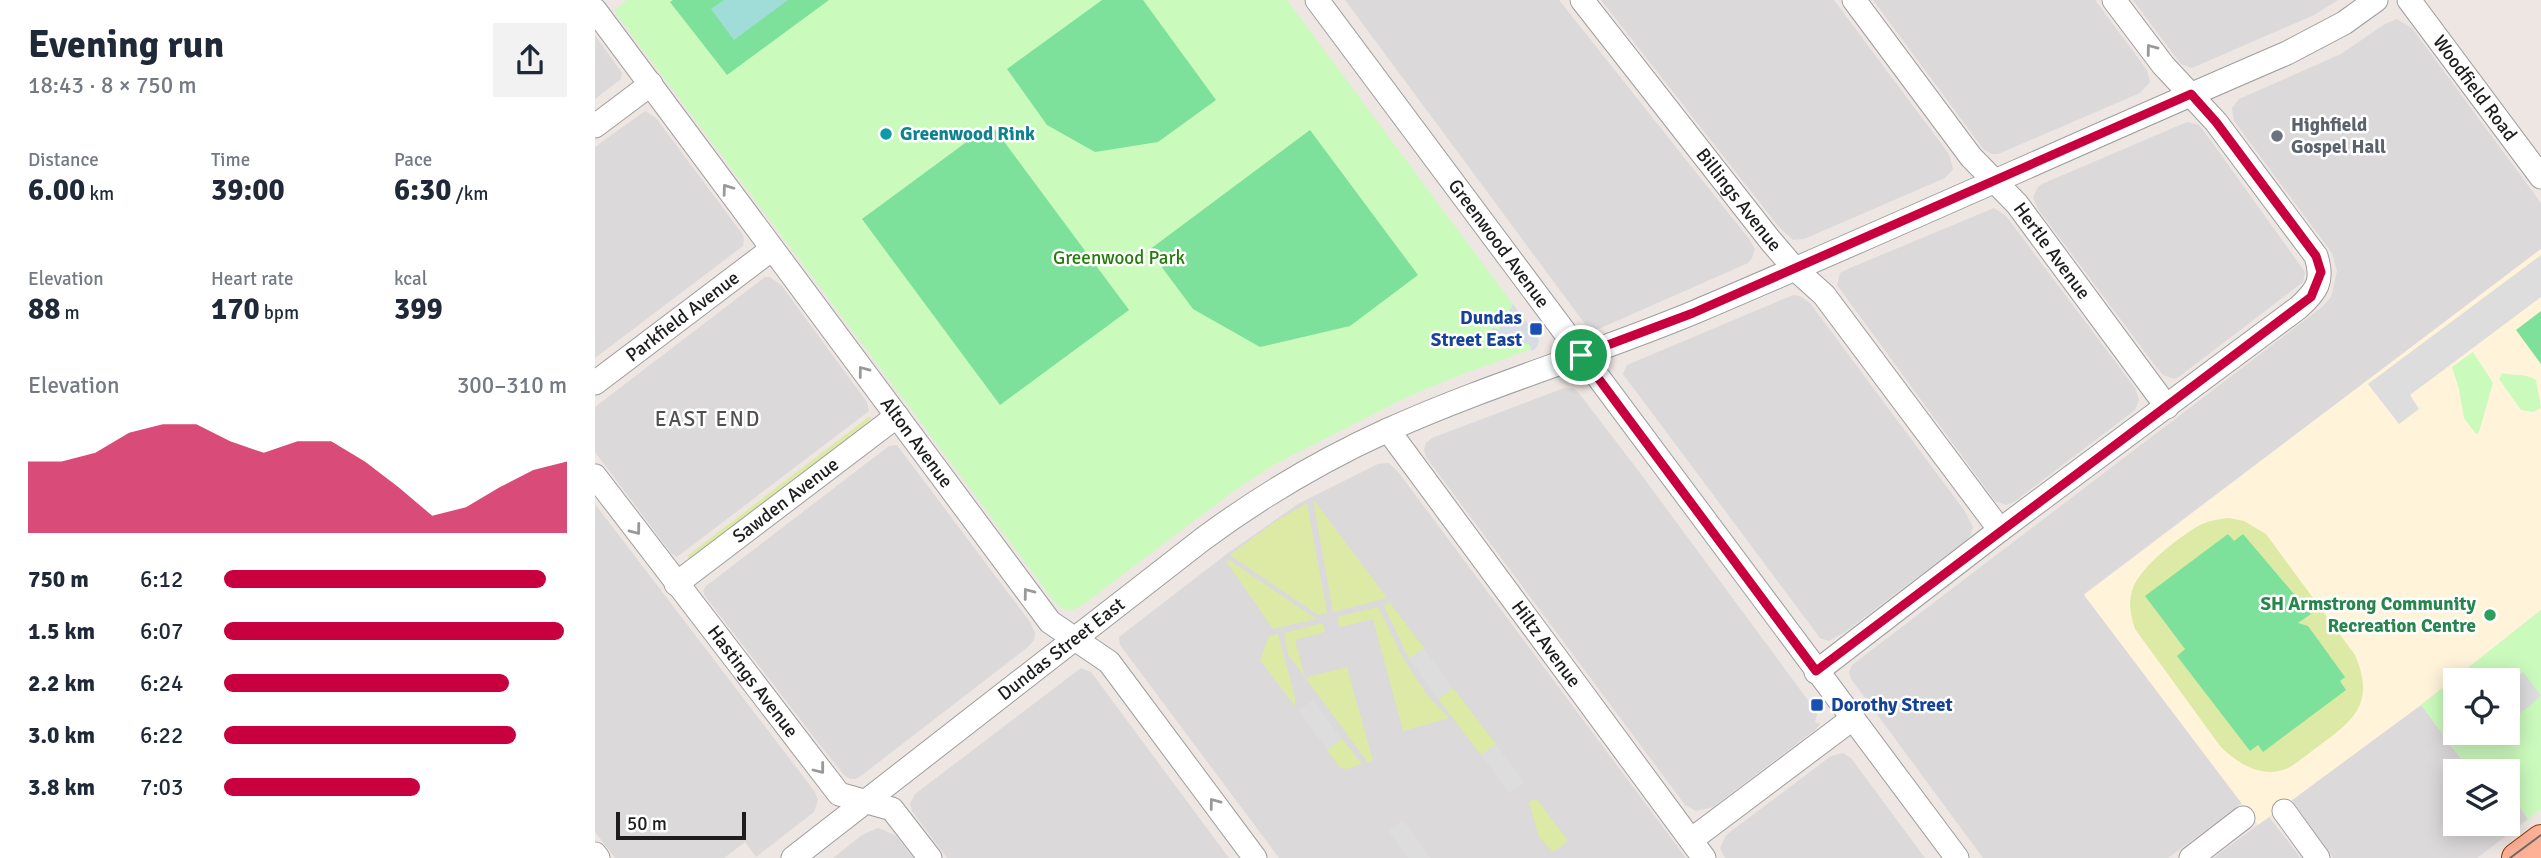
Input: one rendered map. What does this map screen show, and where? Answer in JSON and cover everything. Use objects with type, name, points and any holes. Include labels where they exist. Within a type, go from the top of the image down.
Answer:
[{"type":"main road","points":[[2517,858],[2541,840]]},
{"type":"street","name":"Greenwood Avenue","points":[[1317,0],[1957,858]]},
{"type":"street","name":"Billings Avenue","points":[[1582,0],[1794,268],[1824,295],[2000,530]]},
{"type":"street","name":"Hertle Avenue","points":[[1854,0],[1971,157],[2017,204],[2167,407]]},
{"type":"street","points":[[1816,671],[2298,308],[2311,297],[2318,283],[2321,272],[2316,256],[2216,122],[2162,65],[2114,0]]},
{"type":"street","name":"Dundas Street East","points":[[793,858],[1251,503],[1304,473],[1388,430],[1693,313],[2298,47],[2344,23],[2376,0]]},
{"type":"street","name":"Woodfield Road","points":[[2409,0],[2541,177]]},
{"type":"street","name":"Alton Avenue","points":[[595,10],[1050,622],[1109,662],[1255,858]]},
{"type":"street","points":[[595,126],[651,84]]},
{"type":"street","name":"Parkfield Avenue","points":[[595,383],[772,249]]},
{"type":"street","name":"Sawden Avenue","points":[[676,584],[897,416]]},
{"type":"street","name":"Hiltz Avenue","points":[[1388,430],[1697,849]]},
{"type":"street","name":"Hastings Avenue","points":[[595,476],[839,794],[891,809],[930,858]]},
{"type":"street","points":[[1697,849],[1852,719]]},
{"type":"street","points":[[2284,811],[2318,858]]},
{"type":"street","points":[[2191,858],[2243,818]]},
{"type":"shaded area","points":[[1345,0],[1559,0],[1749,239],[1755,249],[1752,258],[1748,263],[1594,331],[1588,328]]},
{"type":"shaded area","points":[[1601,0],[1834,0],[1949,154],[1953,169],[1945,178],[1804,239],[1793,240],[1778,226]]},
{"type":"shaded area","points":[[1873,0],[2095,0],[2147,70],[2150,82],[2140,93],[1998,154],[1992,154],[1984,150]]},
{"type":"shaded area","points":[[2133,0],[2338,0],[2314,15],[2192,68],[2181,64]]},
{"type":"shaded area","points":[[2397,19],[2412,28],[2541,203],[2541,249],[2084,594],[2242,803],[2168,858],[1983,858],[1851,679],[1849,672],[1852,665],[2322,307],[2331,297],[2337,271],[2332,253],[2234,121],[2232,108],[2239,99],[2341,54],[2385,24]]},
{"type":"shaded area","points":[[595,35],[622,73],[621,79],[595,99]]},
{"type":"shaded area","points":[[645,111],[656,118],[743,235],[743,246],[595,358],[595,147]]},
{"type":"shaded area","points":[[2187,122],[2199,125],[2305,272],[2303,282],[2174,379],[2163,375],[2154,364],[2038,209],[2033,197],[2042,184]]},
{"type":"shaded area","points":[[1994,208],[2006,216],[2135,388],[2139,400],[2135,410],[2014,502],[2006,505],[1995,501],[1837,285],[1840,273],[1850,268]]},
{"type":"shaded area","points":[[2541,249],[2541,610],[2468,668],[2443,668],[2443,688],[2421,705],[2258,825],[2084,595]]},
{"type":"shaded area","points":[[2541,255],[2541,297],[2410,395],[2419,409],[2399,424],[2368,384]]},
{"type":"shaded area","points":[[765,277],[770,277],[781,285],[867,402],[869,411],[677,557],[671,553],[595,452],[595,407]]},
{"type":"shaded area","points":[[1793,295],[1810,303],[1964,510],[1973,527],[1965,541],[1845,632],[1829,641],[1820,638],[1623,374],[1627,365]]},
{"type":"shaded area","points":[[1513,304],[1539,341],[1532,351],[1529,344],[1490,339],[1492,328],[1499,329]]},
{"type":"shaded area","points":[[1564,388],[1573,388],[1579,393],[1817,715],[1815,722],[1820,724],[1815,730],[1713,807],[1696,811],[1685,805],[1426,457],[1426,443],[1432,438]]},
{"type":"shaded area","points":[[897,445],[1030,622],[1035,633],[1034,640],[1028,647],[862,775],[850,779],[820,745],[703,591],[889,446]]},
{"type":"shaded area","points":[[1389,463],[1686,858],[1279,858],[1120,645],[1119,637],[1228,553],[1298,504],[1378,464]]},
{"type":"shaded area","points":[[595,504],[815,792],[818,800],[814,812],[756,857],[745,842],[724,858],[615,858],[595,832]]},
{"type":"shaded area","points":[[1424,648],[1453,688],[1438,699],[1409,659]]},
{"type":"shaded area","points":[[1081,668],[1091,672],[1229,858],[947,858],[912,811],[910,804],[915,794]]},
{"type":"shaded area","points":[[2523,672],[2541,696],[2520,714],[2520,674]]},
{"type":"shaded area","points":[[1313,700],[1342,739],[1327,750],[1298,710]]},
{"type":"shaded area","points":[[2421,705],[2443,735],[2443,745],[2451,745],[2461,759],[2443,759],[2443,836],[2506,836],[2477,858],[2333,858],[2292,800]]},
{"type":"shaded area","points":[[1496,744],[1524,782],[1509,793],[1481,755]]},
{"type":"shaded area","points":[[1843,753],[1851,758],[1925,858],[1725,858],[1720,848],[1726,835],[1831,756]]},
{"type":"shaded area","points":[[2520,808],[2528,819],[2520,825]]},
{"type":"shaded area","points":[[2269,817],[2301,858],[2213,858],[2258,825]]},
{"type":"shaded area","points":[[1403,820],[1431,858],[1408,858],[1388,831]]},
{"type":"shaded area","points":[[878,828],[895,835],[914,858],[833,858],[862,835]]},
{"type":"green space","name":"Greenwood Park","points":[[627,0],[1287,0],[1536,335],[1539,341],[1537,347],[1407,397],[1275,464],[1235,490],[1085,603],[1072,610],[1065,610],[1054,601],[614,11]]},
{"type":"green space","points":[[829,0],[727,75],[670,2]]},
{"type":"green space","points":[[1102,0],[1143,0],[1216,100],[1158,142],[1095,152],[1047,125],[1007,69]]},
{"type":"green space","points":[[991,124],[1129,310],[1000,405],[862,219]]},
{"type":"green space","points":[[1310,130],[1418,275],[1350,326],[1260,347],[1193,309],[1149,250]]},
{"type":"green space","points":[[2541,311],[2541,364],[2516,330]]},
{"type":"green space","points":[[2473,352],[2493,383],[2479,432],[2476,434],[2464,418],[2452,367]]},
{"type":"green space","points":[[2502,373],[2528,376],[2536,380],[2541,408],[2533,412],[2521,410],[2499,379]]},
{"type":"green space","points":[[870,416],[866,424],[690,559],[687,556]]},
{"type":"green space","points":[[1313,499],[1387,598],[1333,612]]},
{"type":"green space","points":[[1307,503],[1327,613],[1318,615],[1230,555],[1273,523]]},
{"type":"green space","points":[[2229,518],[2244,521],[2266,534],[2355,655],[2361,671],[2362,697],[2359,708],[2352,717],[2333,736],[2288,768],[2279,771],[2251,768],[2220,746],[2135,629],[2131,615],[2132,591],[2151,563],[2172,544],[2202,524]]},
{"type":"green space","points":[[2228,534],[2234,541],[2243,534],[2311,614],[2298,623],[2308,626],[2345,677],[2340,681],[2346,690],[2263,752],[2258,745],[2250,751],[2177,656],[2185,649],[2145,596]]},
{"type":"green space","points":[[1229,560],[1316,619],[1273,629],[1226,561]]},
{"type":"green space","points":[[1390,603],[1424,648],[1409,659],[1384,606]]},
{"type":"green space","points":[[1378,607],[1404,660],[1428,696],[1449,718],[1403,731],[1373,619],[1340,627],[1337,617]]},
{"type":"green space","points":[[2541,610],[2541,809],[2528,819],[2520,808],[2520,759],[2462,759],[2451,745],[2520,745],[2520,668],[2468,668]]},
{"type":"green space","points":[[1323,623],[1325,632],[1295,640],[1305,677],[1288,654],[1284,633]]},
{"type":"green space","points":[[1278,634],[1295,706],[1260,660],[1269,636]]},
{"type":"green space","points":[[1347,667],[1373,761],[1368,763],[1306,678]]},
{"type":"green space","points":[[1453,688],[1496,744],[1481,755],[1438,699]]},
{"type":"green space","points":[[2443,688],[2443,734],[2421,705]]},
{"type":"green space","points":[[1342,739],[1362,764],[1347,769],[1340,768],[1327,750]]},
{"type":"green space","points":[[1536,798],[1568,841],[1553,852],[1539,837],[1529,803]]},
{"type":"water","points":[[724,0],[788,0],[734,40],[711,9]]},
{"type":"tram line","points":[[2510,858],[2541,835]]},
{"type":"place","name":"Greenwood Rink","points":[[886,134]]},
{"type":"place","name":"Highfield Gospel Hall","points":[[2277,136]]},
{"type":"place","name":"Dundas Street East","points":[[1536,329]]},
{"type":"place","name":"SH Armstrong Community Recreation Centre","points":[[2490,615]]},
{"type":"place","name":"Dorothy Street","points":[[1817,705]]},
{"type":"district","name":"EAST END","points":[[708,419]]},
{"type":"route","points":[[2191,94],[2216,122],[2316,256],[2321,272],[2311,297],[2298,308],[1816,671],[1581,355],[1693,313],[2191,94]]}]
